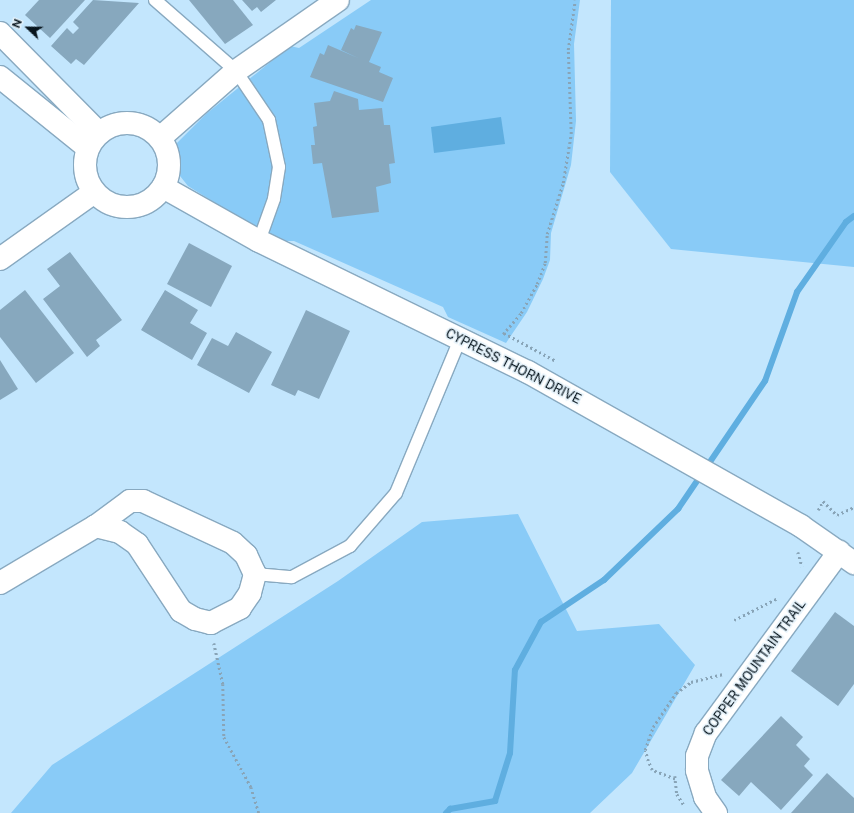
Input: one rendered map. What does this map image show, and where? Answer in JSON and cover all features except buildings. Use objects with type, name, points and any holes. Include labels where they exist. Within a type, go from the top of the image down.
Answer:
[{"type":"street","points":[[160,138],[236,71],[338,0]]},
{"type":"street","points":[[0,33],[94,141]]},
{"type":"street","points":[[0,76],[94,141]]},
{"type":"street","points":[[124,123],[150,129],[160,138],[169,164],[163,187],[151,200],[124,208],[110,205],[93,193],[85,172],[94,141],[124,123]]},
{"type":"street","name":"CYPRESS THORN DRIVE","points":[[163,187],[259,241],[528,372],[801,526],[847,558]]},
{"type":"street","points":[[0,259],[93,193]]},
{"type":"street","points":[[0,583],[96,526],[130,501],[143,501],[233,543],[246,555],[255,574],[240,608],[212,623],[195,619],[181,611],[137,544],[120,532],[96,526]]},
{"type":"street","name":"COPPER MOUNTAIN TRAIL","points":[[716,813],[705,797],[697,770],[697,756],[706,734],[847,558]]},
{"type":"lane","points":[[155,0],[236,71],[269,120],[279,167],[274,199],[259,241]]},
{"type":"lane","points":[[255,574],[292,577],[355,540],[396,493],[460,339]]},
{"type":"path","points":[[495,355],[504,333],[521,313],[537,284],[545,263],[547,234],[563,183],[571,134],[568,50],[575,0]]},
{"type":"path","points":[[504,333],[540,351]]},
{"type":"path","points":[[818,510],[823,501],[838,515],[854,507]]},
{"type":"path","points":[[734,620],[783,595]]},
{"type":"path","points":[[213,639],[223,684],[224,737],[251,787],[259,813]]},
{"type":"path","points":[[675,779],[652,770],[648,761],[645,750],[653,727],[676,693],[691,682],[723,674]]},
{"type":"shaded area","points":[[371,0],[580,0],[574,44],[576,121],[571,165],[551,233],[550,260],[543,279],[527,312],[506,343],[448,317],[443,307],[294,241],[276,241],[188,186],[176,171],[175,145],[206,114],[290,46],[299,48]]},
{"type":"shaded area","points":[[611,0],[854,0],[854,267],[671,249],[610,172]]},
{"type":"shaded area","points":[[501,117],[505,144],[434,153],[431,127]]},
{"type":"shaded area","points":[[518,514],[577,631],[659,624],[695,665],[632,773],[590,813],[11,813],[52,765],[338,581],[422,522]]},
{"type":"waterway","points":[[446,813],[450,809],[495,801],[510,753],[515,670],[541,622],[604,580],[678,509],[765,381],[797,292],[846,222],[854,216]]}]
